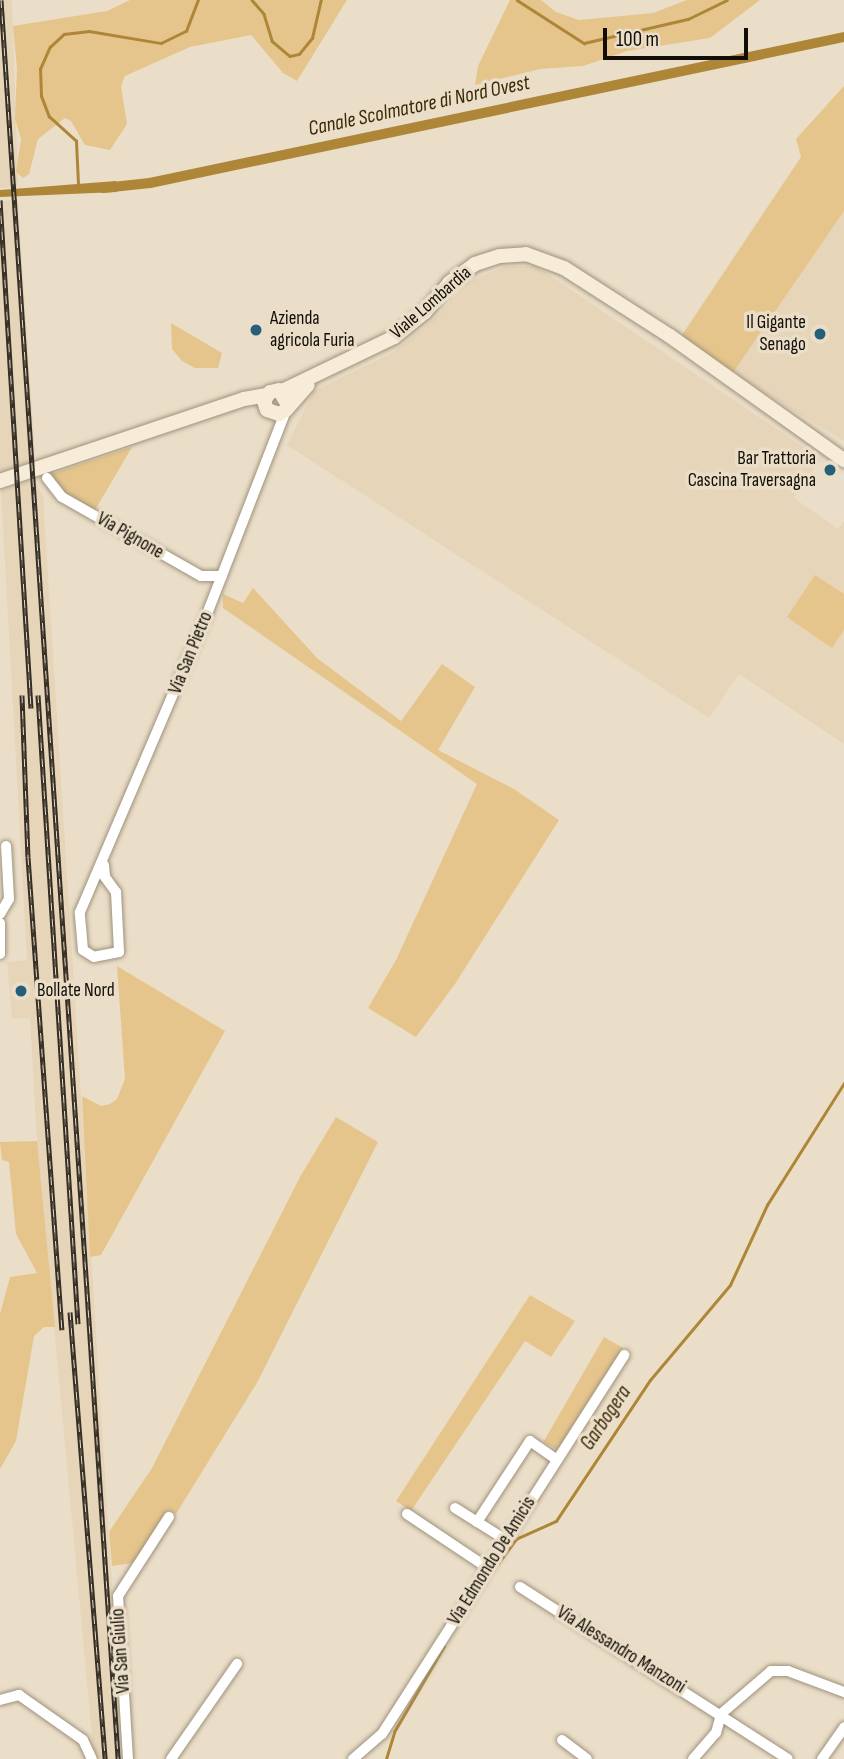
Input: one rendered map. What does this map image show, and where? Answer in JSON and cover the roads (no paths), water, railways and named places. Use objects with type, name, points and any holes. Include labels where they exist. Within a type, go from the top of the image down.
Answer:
[{"type":"street","name":"Viale Lombardia","points":[[285,402],[320,375],[394,337],[462,272],[500,256],[526,254],[552,261],[799,429],[837,449],[844,460]]},
{"type":"street","points":[[0,481],[234,402],[268,406],[285,402]]},
{"type":"street","points":[[268,406],[285,402]]},
{"type":"street","name":"Via San Pietro","points":[[104,865],[103,873],[116,892],[119,952],[94,957],[83,950],[80,912],[104,865],[222,576],[276,439],[285,402]]},
{"type":"street","points":[[268,406],[276,439]]},
{"type":"street","name":"Via Pignone","points":[[47,478],[62,497],[166,557],[201,576],[222,576]]},
{"type":"street","points":[[0,914],[9,899],[6,846]]},
{"type":"street","points":[[0,923],[0,954]]},
{"type":"street","name":"Via Edmondo De Amicis","points":[[353,1759],[382,1734],[624,1355]]},
{"type":"street","points":[[477,1522],[530,1441],[557,1460]]},
{"type":"street","points":[[455,1508],[506,1540]]},
{"type":"street","points":[[407,1514],[488,1568]]},
{"type":"street","name":"Via San Giulio","points":[[128,1759],[118,1596],[169,1517]]},
{"type":"street","name":"Via Alessandro Manzoni","points":[[520,1587],[788,1759]]},
{"type":"street","points":[[171,1759],[237,1664]]},
{"type":"street","points":[[694,1759],[716,1733],[721,1714],[776,1669],[844,1692]]},
{"type":"street","points":[[0,1700],[19,1695],[83,1740],[92,1759]]},
{"type":"street","points":[[822,1759],[844,1727]]},
{"type":"street","points":[[562,1741],[587,1759]]},
{"type":"waterway","points":[[78,184],[76,141],[49,117],[41,96],[40,69],[50,47],[64,34],[89,31],[161,43],[186,31],[198,0]]},
{"type":"waterway","points":[[252,0],[264,14],[272,41],[290,56],[299,54],[312,38],[321,0]]},
{"type":"waterway","points":[[517,0],[584,43],[688,19],[727,0]]},
{"type":"waterway","name":"Canale Scolmatore di Nord Ovest","points":[[103,188],[150,183],[844,37]]},
{"type":"waterway","name":"Garbogera","points":[[481,1587],[516,1539],[556,1521],[650,1380],[730,1285],[767,1205],[844,1083]]},
{"type":"waterway","name":"Garbogera","points":[[386,1759],[394,1732],[444,1646]]},
{"type":"railway","points":[[1,0],[118,1759]]},
{"type":"railway","points":[[0,200],[31,708]]},
{"type":"railway","points":[[22,695],[28,857],[62,1330]]},
{"type":"railway","points":[[38,695],[78,1324]]},
{"type":"railway","points":[[70,1312],[105,1759]]},
{"type":"place","name":"Azienda agricola Furia","points":[[256,330]]},
{"type":"place","name":"Il Gigante Senago","points":[[820,334]]},
{"type":"place","name":"Bar Trattoria Cascina Traversagna","points":[[830,470]]},
{"type":"place","name":"Bollate Nord","points":[[21,991]]}]
